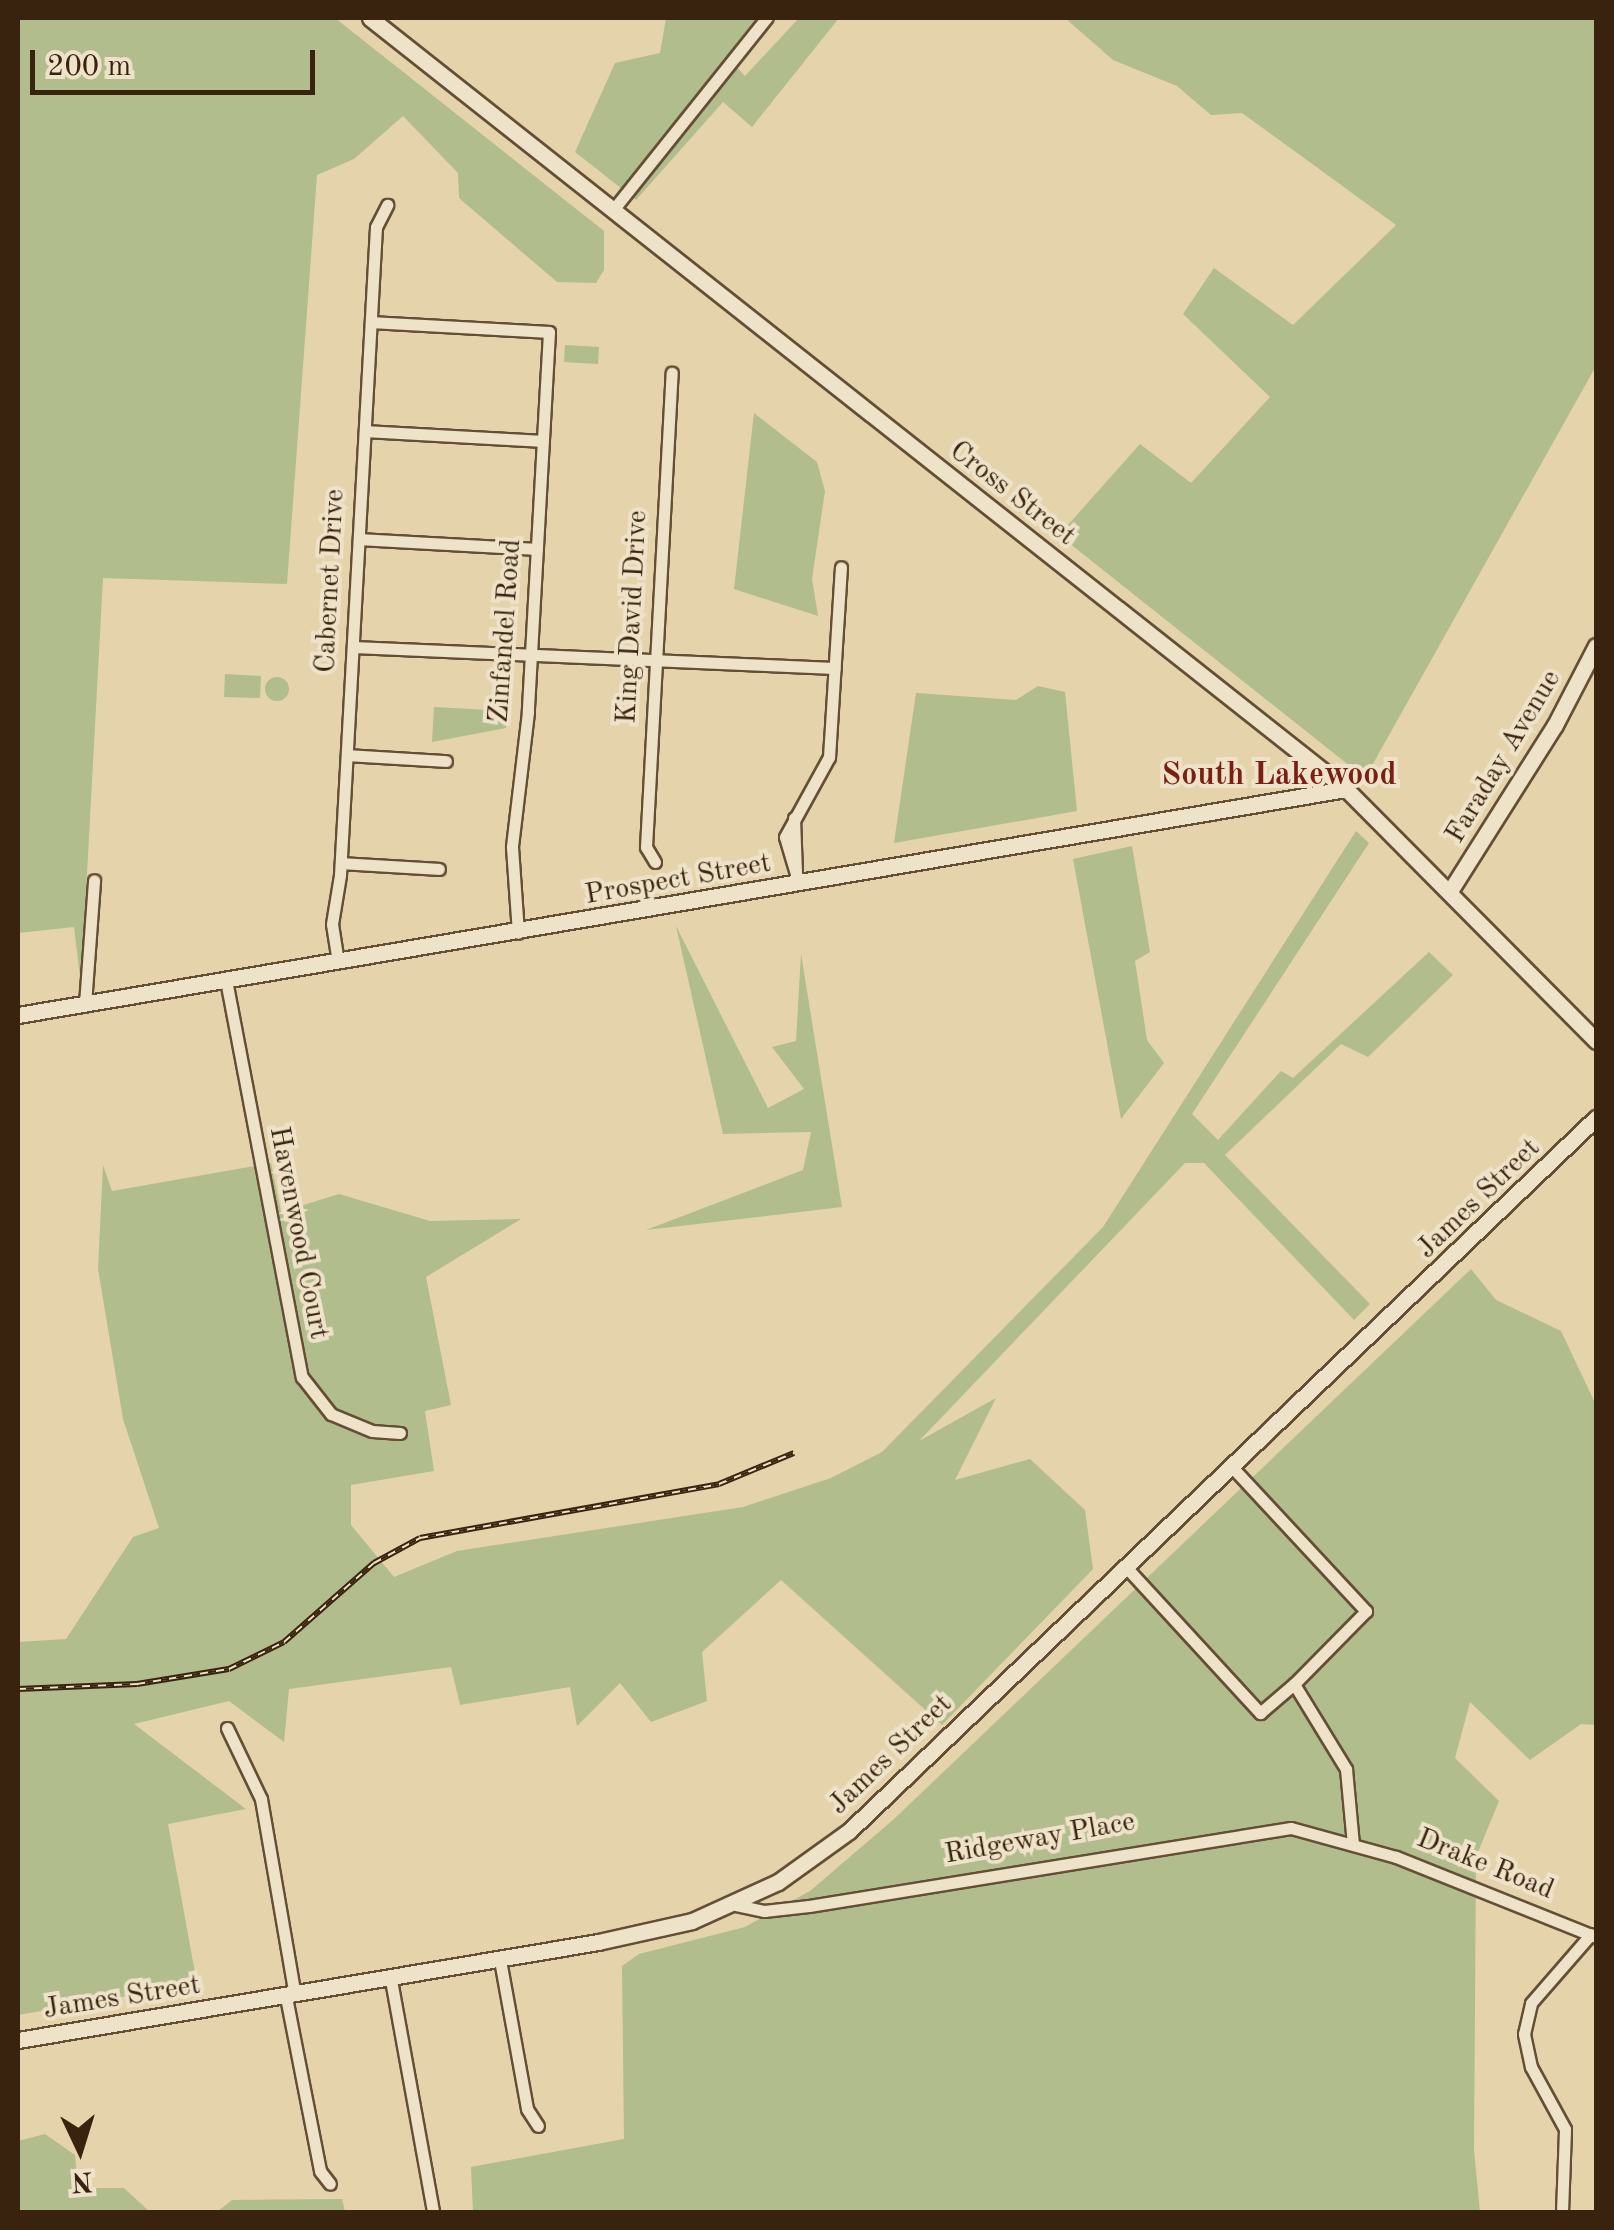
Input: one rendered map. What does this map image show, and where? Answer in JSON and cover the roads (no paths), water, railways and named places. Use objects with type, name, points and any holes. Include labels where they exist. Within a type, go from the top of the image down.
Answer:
[{"type":"street","name":"Cross Street","points":[[370,18],[1346,789],[1596,1041]]},
{"type":"street","points":[[614,210],[766,18]]},
{"type":"street","name":"Cabernet Drive","points":[[338,962],[332,924],[340,863],[376,227],[387,204]]},
{"type":"street","name":"Zinfandel Road","points":[[371,322],[549,332],[531,657],[512,847],[518,933]]},
{"type":"street","name":"King David Drive","points":[[655,862],[646,847],[672,372]]},
{"type":"street","points":[[365,431],[543,440]]},
{"type":"street","points":[[359,539],[537,549]]},
{"type":"street","points":[[798,879],[785,837],[829,757],[840,567]]},
{"type":"street","name":"Faraday Avenue","points":[[1450,891],[1546,740],[1596,646]]},
{"type":"street","points":[[352,647],[835,668]]},
{"type":"street","points":[[346,755],[446,760]]},
{"type":"street","name":"Prospect Street","points":[[18,1015],[518,933],[798,879],[1346,789]]},
{"type":"street","points":[[340,863],[439,869]]},
{"type":"street","points":[[85,1004],[94,880]]},
{"type":"street","name":"Havenwood Court","points":[[226,980],[302,1377],[331,1414],[372,1431],[400,1432]]},
{"type":"street","name":"James Street","points":[[18,2040],[500,1960],[692,1921],[736,1905],[849,1831],[1596,1118]]},
{"type":"street","points":[[1126,1566],[1260,1713],[1294,1684],[1366,1611],[1232,1467]]},
{"type":"street","points":[[1294,1684],[1346,1769],[1353,1844]]},
{"type":"street","points":[[227,1728],[261,1799],[320,2171],[330,2184]]},
{"type":"street","name":"Ridgeway Place","points":[[736,1905],[764,1911],[809,1906],[1273,1828],[1353,1844]]},
{"type":"street","name":"Drake Road","points":[[1353,1844],[1594,1936]]},
{"type":"street","points":[[1562,2212],[1565,2129],[1532,2067],[1524,2034],[1532,2003],[1594,1936]]},
{"type":"street","points":[[500,1960],[526,2109],[538,2126]]},
{"type":"street","points":[[391,1980],[433,2212]]},
{"type":"railway","points":[[18,1689],[137,1684],[229,1669],[284,1642],[374,1563],[420,1538],[719,1484],[794,1453]]},
{"type":"district","name":"South Lakewood","points":[[1279,776]]}]
